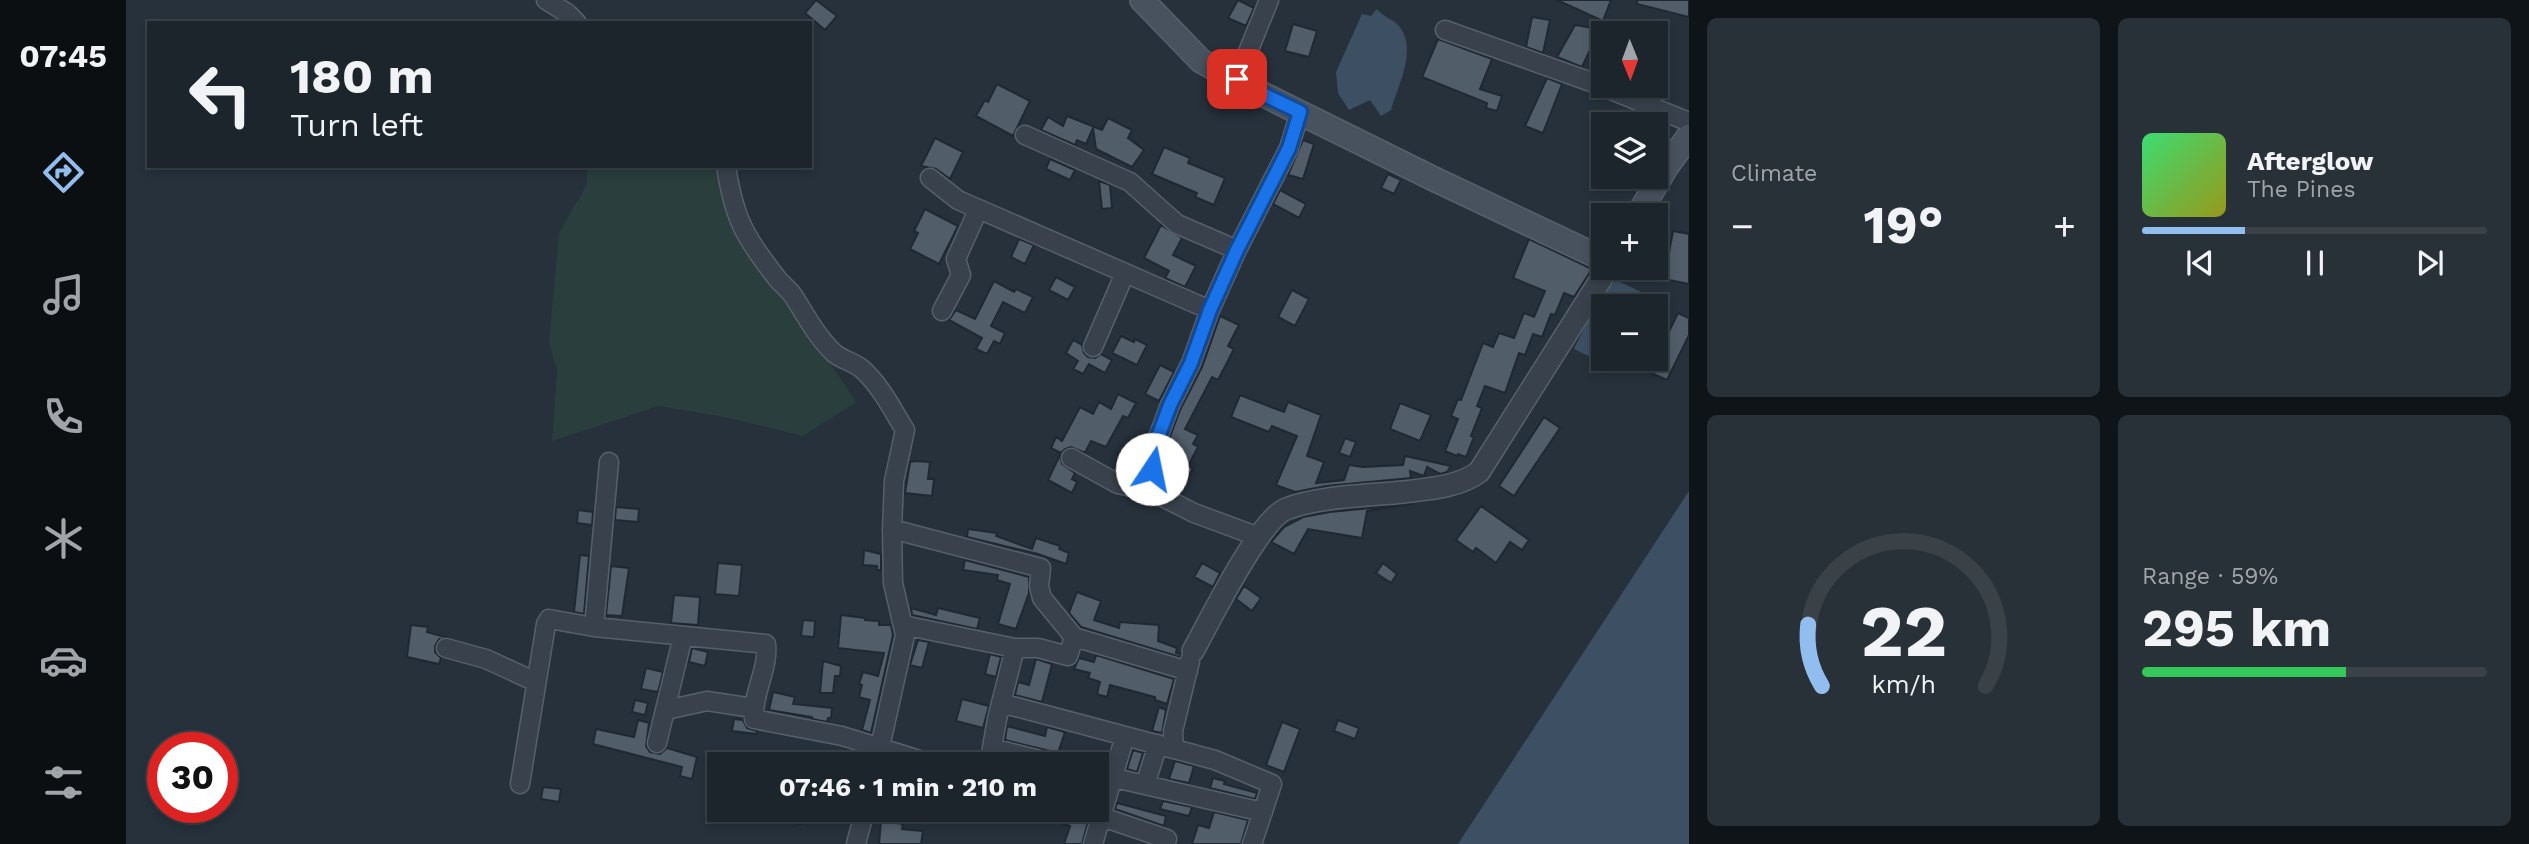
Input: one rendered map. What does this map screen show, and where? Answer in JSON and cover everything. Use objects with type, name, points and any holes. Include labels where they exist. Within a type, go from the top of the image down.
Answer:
[{"type":"main road","points":[[1142,0],[1201,61],[1246,86],[1591,253]]},
{"type":"main road","points":[[1646,203],[1667,166],[1689,136]]},
{"type":"street","points":[[546,0],[575,21]]},
{"type":"street","points":[[1237,79],[1269,0]]},
{"type":"street","points":[[1445,30],[1594,83],[1689,122]]},
{"type":"street","points":[[1151,491],[1154,448],[1170,405],[1191,363],[1210,310],[1237,250],[1289,148],[1300,112]]},
{"type":"street","points":[[1025,135],[1130,183],[1177,224],[1237,250]]},
{"type":"street","points":[[726,168],[731,201],[748,239],[778,280],[793,294],[803,314],[823,341],[836,355],[859,367],[877,384],[905,430],[894,481],[892,529],[893,583],[905,635],[879,752]]},
{"type":"street","points":[[930,177],[958,200],[978,210],[1210,310]]},
{"type":"street","points":[[942,311],[961,275],[956,259],[978,210]]},
{"type":"street","points":[[1093,347],[1125,273]]},
{"type":"street","points":[[1145,785],[1173,732],[1191,661],[1226,591],[1265,527],[1284,510],[1320,502],[1467,481],[1479,472],[1600,280]]},
{"type":"street","points":[[1071,458],[1118,484],[1151,491],[1194,513],[1259,537]]},
{"type":"street","points":[[594,627],[609,462]]},
{"type":"street","points":[[892,529],[1041,568],[1039,586],[1042,598],[1074,637],[1191,661]]},
{"type":"street","points":[[520,784],[548,619],[594,627],[766,644],[767,656],[753,708],[754,719],[842,736],[898,752]]},
{"type":"street","points":[[903,625],[1015,648],[1038,648],[1068,656],[1074,637]]},
{"type":"street","points":[[657,743],[683,636]]},
{"type":"street","points":[[446,648],[486,659],[536,682]]},
{"type":"street","points":[[991,752],[1015,648]]},
{"type":"street","points":[[666,710],[706,701],[753,708]]},
{"type":"street","points":[[1001,703],[1215,761],[1272,784],[1252,844]]},
{"type":"street","points":[[1109,768],[1125,736]]},
{"type":"street","points":[[1109,777],[1263,812]]},
{"type":"street","points":[[1109,819],[1167,839]]},
{"type":"street","points":[[858,844],[862,822]]},
{"type":"street","points":[[1093,844],[1100,822]]},
{"type":"green space","points":[[587,168],[714,168],[742,229],[856,402],[803,436],[725,417],[659,406],[552,441],[557,370],[549,342],[559,233],[587,184]]},
{"type":"water","points":[[1377,9],[1399,26],[1407,45],[1405,67],[1391,110],[1381,116],[1370,100],[1349,110],[1338,93],[1336,72],[1362,14],[1371,16]]},
{"type":"water","points":[[1608,280],[1615,280],[1646,294],[1601,294]]},
{"type":"water","points":[[1591,314],[1591,357],[1574,349]]},
{"type":"water","points":[[1689,491],[1689,844],[1458,844]]},
{"type":"building","points":[[816,0],[837,16],[825,30],[805,13]]},
{"type":"building","points":[[1238,0],[1254,8],[1246,26],[1228,18]]},
{"type":"building","points":[[1557,0],[1611,0],[1603,21]]},
{"type":"building","points":[[1637,0],[1689,0],[1689,17],[1637,4]]},
{"type":"building","points":[[1532,17],[1550,20],[1543,53],[1526,47]]},
{"type":"building","points":[[1293,24],[1317,31],[1309,57],[1285,51]]},
{"type":"building","points":[[1575,25],[1591,28],[1591,48],[1582,67],[1557,57]]},
{"type":"building","points":[[1438,39],[1492,59],[1480,89],[1502,96],[1497,111],[1486,108],[1487,103],[1422,77]]},
{"type":"building","points":[[1547,78],[1562,84],[1543,133],[1525,126]]},
{"type":"building","points":[[997,84],[1030,101],[1013,136],[976,116],[985,100],[988,102]]},
{"type":"building","points":[[1067,116],[1102,130],[1108,118],[1132,130],[1128,138],[1144,150],[1132,167],[1096,149],[1093,128],[1086,144],[1077,140],[1075,145],[1041,130],[1048,117],[1063,126]]},
{"type":"building","points":[[935,138],[963,152],[950,179],[936,169],[921,166]]},
{"type":"building","points":[[1303,140],[1314,144],[1303,179],[1288,175]]},
{"type":"building","points":[[1164,147],[1190,158],[1188,163],[1225,178],[1214,205],[1195,197],[1197,193],[1152,174]]},
{"type":"building","points":[[1050,159],[1075,170],[1070,180],[1046,169]]},
{"type":"building","points":[[1388,174],[1401,180],[1394,194],[1381,188]]},
{"type":"building","points":[[1099,181],[1110,185],[1112,208],[1102,209]]},
{"type":"building","points":[[1280,190],[1306,204],[1299,218],[1273,204]]},
{"type":"building","points":[[925,209],[958,226],[939,264],[910,249],[918,233],[914,231]]},
{"type":"building","points":[[1161,225],[1182,238],[1173,255],[1196,266],[1185,287],[1165,278],[1169,271],[1144,258]]},
{"type":"building","points":[[1673,231],[1689,234],[1689,284],[1668,280],[1668,258]]},
{"type":"building","points":[[1019,239],[1034,245],[1025,264],[1011,257]]},
{"type":"building","points":[[1529,239],[1591,269],[1574,297],[1564,293],[1555,315],[1551,314],[1542,337],[1533,334],[1525,355],[1519,353],[1505,393],[1485,386],[1477,406],[1482,408],[1466,457],[1457,456],[1445,451],[1458,419],[1451,416],[1458,399],[1461,400],[1483,343],[1493,347],[1499,333],[1514,338],[1524,313],[1534,317],[1545,291],[1513,278]]},
{"type":"building","points":[[1056,277],[1075,287],[1068,300],[1049,290]]},
{"type":"building","points":[[994,281],[1014,292],[1016,289],[1033,297],[1025,313],[1003,302],[991,326],[1005,333],[1000,344],[994,341],[987,354],[976,349],[982,338],[949,320],[956,310],[975,319]]},
{"type":"building","points":[[1292,290],[1309,299],[1295,326],[1278,317]]},
{"type":"building","points":[[1678,313],[1689,318],[1689,335],[1667,380],[1649,372],[1668,371],[1668,333]]},
{"type":"building","points":[[1220,316],[1239,325],[1228,346],[1234,349],[1218,380],[1212,377],[1185,429],[1198,435],[1193,444],[1198,447],[1188,466],[1193,468],[1180,493],[1170,488],[1182,464],[1165,455],[1165,450],[1180,410],[1202,367]]},
{"type":"building","points":[[1121,336],[1147,345],[1137,365],[1112,353]]},
{"type":"building","points":[[1073,340],[1082,345],[1088,357],[1095,358],[1101,354],[1112,360],[1105,373],[1089,364],[1083,374],[1073,369],[1078,361],[1066,353]]},
{"type":"building","points":[[1160,365],[1174,372],[1159,401],[1145,394]]},
{"type":"building","points":[[1118,394],[1136,403],[1128,418],[1123,416],[1106,447],[1091,441],[1085,453],[1071,447],[1061,453],[1051,448],[1056,437],[1062,441],[1080,407],[1093,414],[1099,402],[1111,409]]},
{"type":"building","points":[[1240,395],[1284,412],[1288,402],[1321,415],[1307,456],[1324,462],[1316,483],[1344,480],[1349,465],[1403,465],[1405,456],[1451,466],[1447,472],[1440,474],[1427,467],[1424,476],[1410,471],[1411,478],[1326,486],[1295,492],[1276,485],[1297,436],[1272,426],[1269,432],[1231,417]]},
{"type":"building","points":[[1400,403],[1431,415],[1420,441],[1390,429]]},
{"type":"building","points":[[1544,417],[1560,428],[1514,496],[1499,486]]},
{"type":"building","points":[[1345,438],[1356,442],[1350,457],[1339,453]]},
{"type":"building","points":[[1060,455],[1062,464],[1075,473],[1072,479],[1077,482],[1072,493],[1048,480]]},
{"type":"building","points":[[910,462],[930,462],[928,479],[934,479],[932,496],[905,493]]},
{"type":"building","points":[[1413,504],[1367,511],[1362,538],[1308,529],[1294,554],[1271,542],[1284,527],[1303,517]]},
{"type":"building","points":[[1481,506],[1529,540],[1522,550],[1510,542],[1496,563],[1476,548],[1473,552],[1456,540]]},
{"type":"building","points":[[616,507],[639,509],[638,522],[615,520]]},
{"type":"building","points":[[578,510],[593,512],[592,525],[577,523]]},
{"type":"building","points":[[968,529],[997,533],[996,536],[1032,549],[1036,538],[1060,546],[1059,549],[1069,553],[1066,564],[1038,554],[967,537]]},
{"type":"building","points":[[864,550],[881,554],[881,570],[877,570],[877,566],[863,565]]},
{"type":"building","points":[[580,555],[589,556],[584,614],[574,612]]},
{"type":"building","points":[[965,560],[1029,577],[1029,593],[1016,629],[998,624],[1010,584],[997,580],[998,575],[963,570]]},
{"type":"building","points":[[718,563],[742,565],[739,596],[715,594]]},
{"type":"building","points":[[1202,563],[1220,573],[1213,587],[1194,577]]},
{"type":"building","points":[[1383,563],[1397,574],[1391,583],[1376,573]]},
{"type":"building","points":[[611,566],[629,568],[622,616],[606,615]]},
{"type":"building","points":[[1244,586],[1261,598],[1252,611],[1236,599]]},
{"type":"building","points":[[1077,592],[1101,601],[1094,620],[1119,628],[1120,622],[1159,625],[1158,641],[1177,648],[1176,653],[1181,654],[1180,657],[1081,627],[1069,613]]},
{"type":"building","points":[[674,595],[700,597],[698,625],[671,623]]},
{"type":"building","points":[[911,608],[936,615],[938,608],[980,618],[977,629],[912,615]]},
{"type":"building","points":[[841,615],[879,621],[879,625],[891,625],[893,635],[871,733],[862,730],[870,700],[859,697],[862,685],[859,684],[863,672],[878,676],[884,653],[838,648]]},
{"type":"building","points":[[803,620],[815,621],[814,637],[801,636]]},
{"type":"building","points":[[411,625],[428,627],[427,632],[445,637],[439,639],[435,646],[435,652],[441,658],[439,664],[407,657]]},
{"type":"building","points":[[918,640],[929,642],[922,668],[910,665]]},
{"type":"building","points":[[692,648],[708,652],[705,666],[689,662]]},
{"type":"building","points":[[990,654],[1001,657],[996,677],[985,674]]},
{"type":"building","points":[[1096,655],[1174,679],[1167,704],[1155,700],[1155,697],[1110,685],[1107,697],[1097,694],[1100,682],[1088,678],[1090,673],[1074,669],[1079,658],[1094,662]]},
{"type":"building","points":[[1036,659],[1052,664],[1042,702],[1015,695],[1018,682],[1029,685]]},
{"type":"building","points":[[823,661],[841,666],[840,676],[835,676],[833,693],[820,693]]},
{"type":"building","points":[[646,668],[663,672],[658,692],[641,689]]},
{"type":"building","points":[[773,692],[795,697],[793,704],[832,708],[831,718],[828,718],[827,722],[769,710]]},
{"type":"building","points":[[962,699],[989,706],[983,728],[956,721]]},
{"type":"building","points":[[635,700],[648,703],[645,715],[632,712]]},
{"type":"building","points":[[1159,707],[1166,710],[1162,733],[1152,731]]},
{"type":"building","points":[[734,719],[743,720],[747,728],[757,731],[757,734],[732,731]]},
{"type":"building","points":[[638,720],[649,723],[646,746],[650,752],[660,754],[667,748],[697,757],[692,779],[680,776],[682,767],[593,744],[596,729],[634,737]]},
{"type":"building","points":[[1338,720],[1359,728],[1355,739],[1334,731]]},
{"type":"building","points":[[1282,722],[1300,729],[1284,772],[1266,765]]},
{"type":"building","points":[[1007,726],[1045,736],[1047,727],[1065,732],[1058,752],[1005,740]]},
{"type":"building","points":[[1133,750],[1143,753],[1137,772],[1127,769]]},
{"type":"building","points":[[1175,761],[1194,766],[1189,783],[1169,779]]},
{"type":"building","points":[[1213,778],[1225,781],[1224,784],[1257,793],[1255,799],[1210,788]]},
{"type":"building","points":[[543,787],[561,789],[559,802],[541,799]]},
{"type":"building","points":[[1163,801],[1192,807],[1189,816],[1160,809]]},
{"type":"building","points":[[1117,803],[1166,816],[1164,826],[1115,809]]},
{"type":"building","points":[[1214,812],[1248,820],[1241,844],[1192,844],[1198,825],[1209,828]]},
{"type":"building","points":[[881,822],[903,824],[902,829],[923,831],[921,844],[879,844]]},
{"type":"building","points":[[1088,822],[1082,844],[1064,844],[1070,826],[1064,824]]},
{"type":"route","points":[[1152,469],[1154,448],[1170,405],[1191,363],[1210,310],[1237,250],[1289,148],[1300,112],[1237,79]]}]
